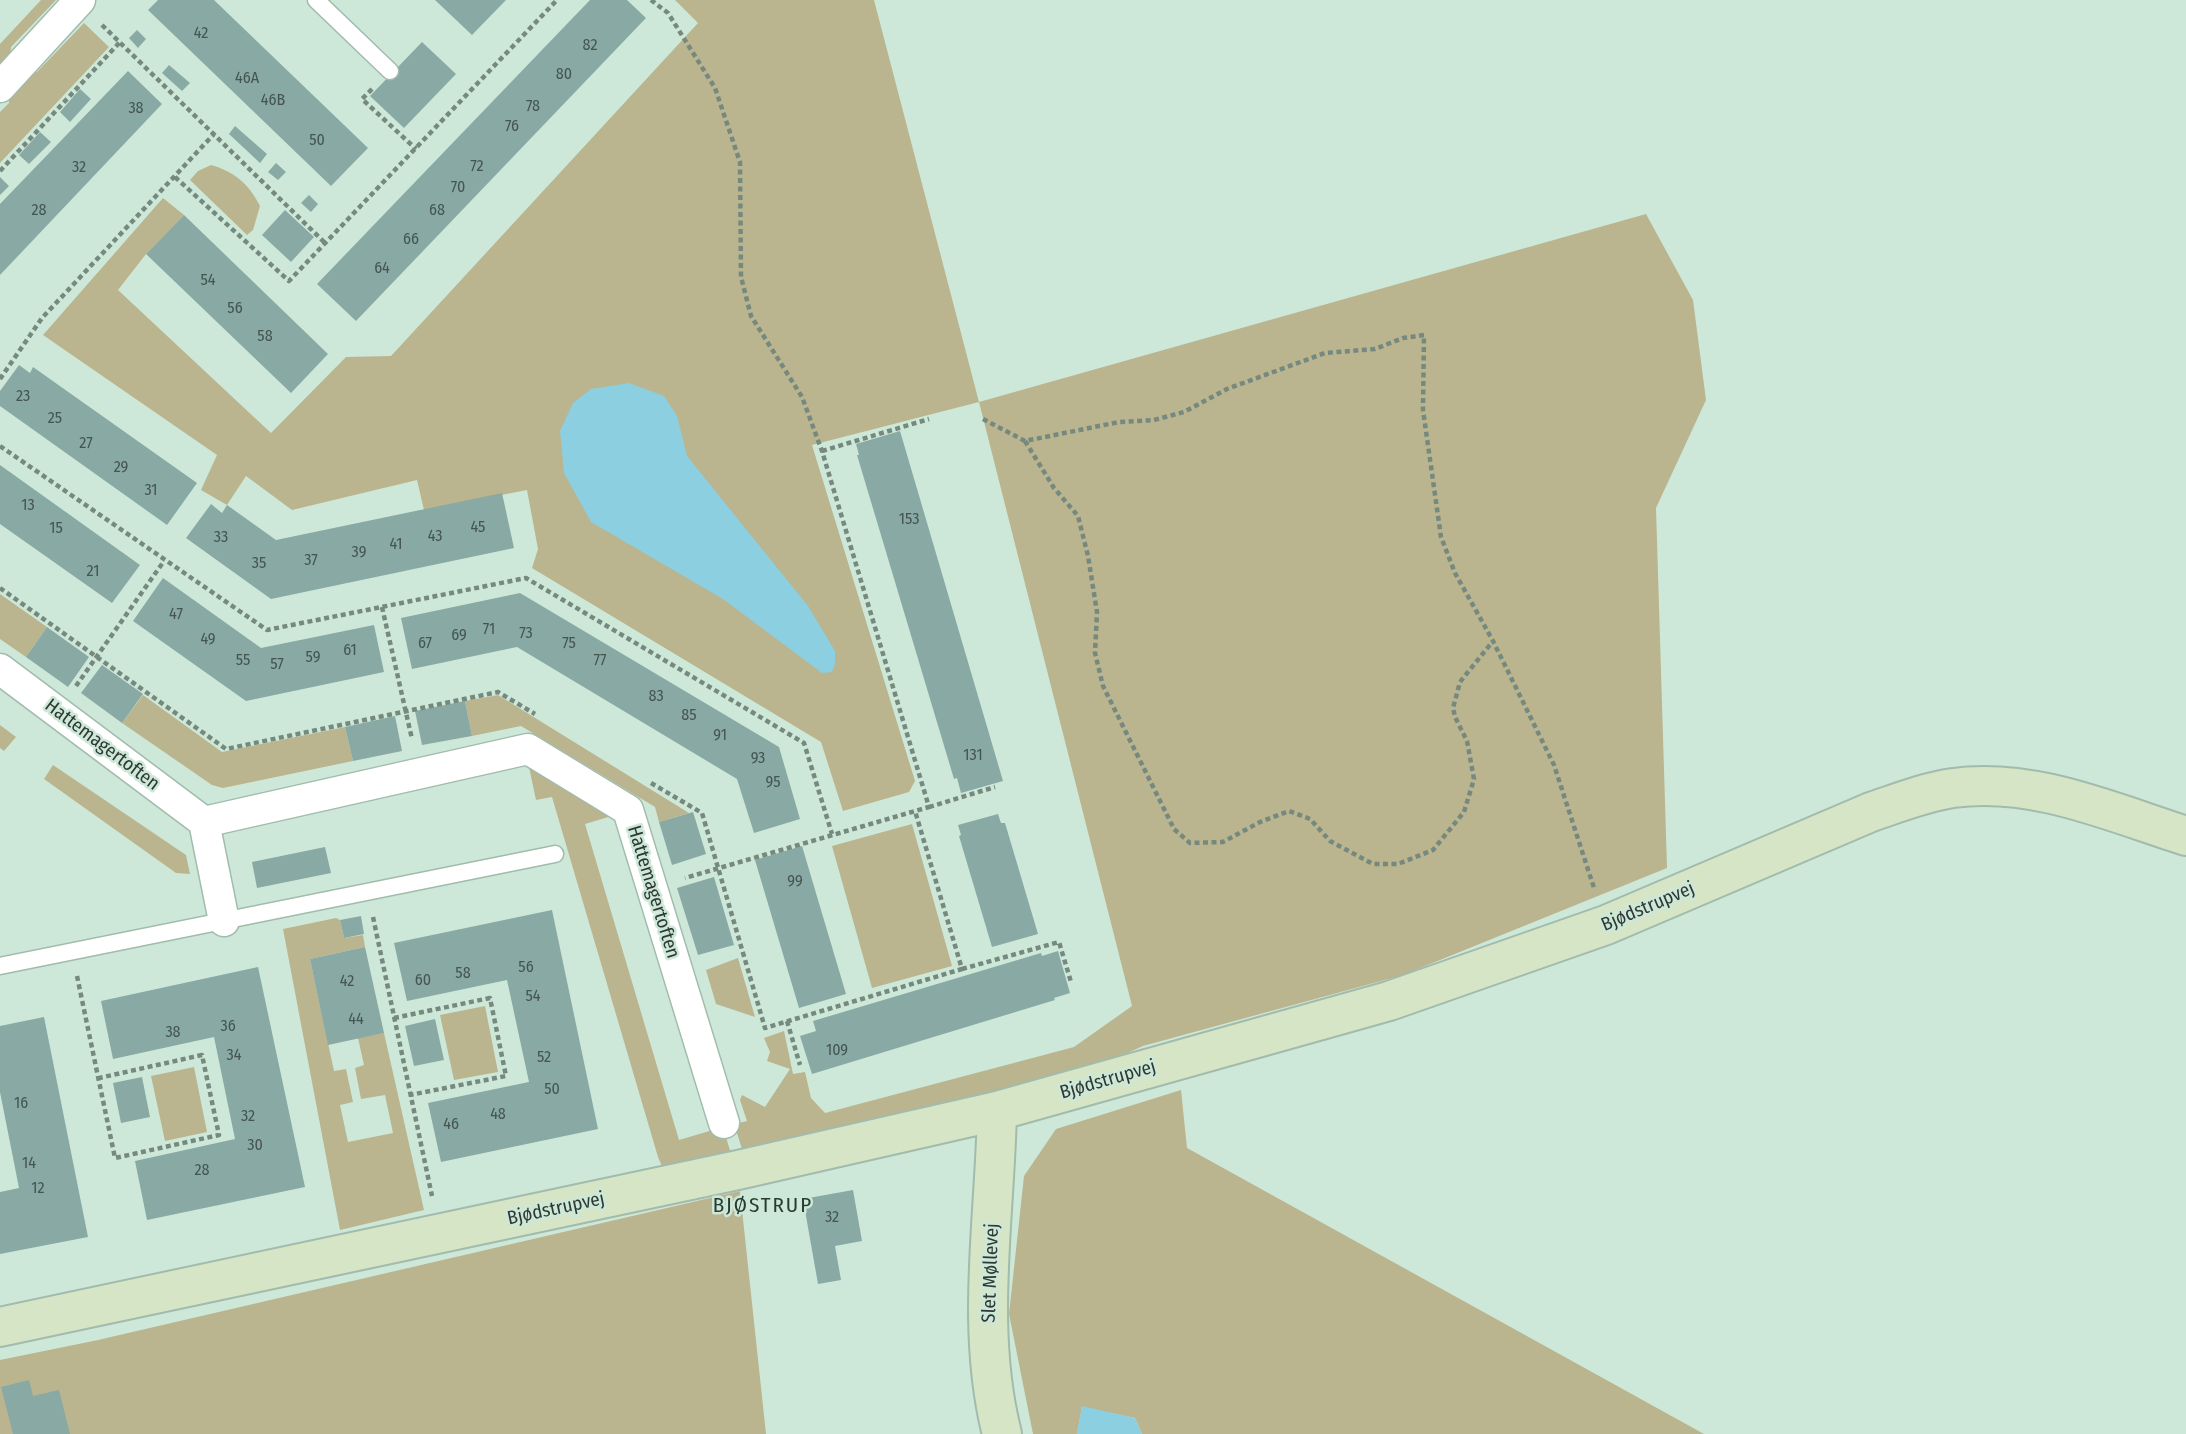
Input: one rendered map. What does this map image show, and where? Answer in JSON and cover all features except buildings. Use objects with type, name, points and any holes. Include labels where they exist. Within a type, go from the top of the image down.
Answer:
[{"type":"street","points":[[0,87],[80,1]]},
{"type":"street","name":"Hattemagertoften","points":[[0,669],[204,822],[528,749],[628,810],[724,1123]]},
{"type":"street","name":"Bjødstrupvej","points":[[0,1327],[738,1170],[997,1111],[1388,1001],[1606,925],[1871,812],[1954,788],[1999,787],[2047,792],[2186,836]]},
{"type":"street","points":[[204,822],[224,921]]},
{"type":"street","name":"Slet Møllevej","points":[[997,1111],[988,1316],[993,1400],[1002,1434]]},
{"type":"lane","points":[[316,0],[390,71]]},
{"type":"lane","points":[[0,966],[555,855]]},
{"type":"path","points":[[175,177],[289,281],[557,0]]},
{"type":"path","points":[[651,0],[668,13],[715,88],[740,162],[741,277],[751,316],[802,397],[822,451],[929,807]]},
{"type":"path","points":[[80,1],[324,242]]},
{"type":"path","points":[[0,171],[120,42]]},
{"type":"path","points":[[390,71],[362,99],[416,149]]},
{"type":"path","points":[[0,379],[42,318],[214,134]]},
{"type":"path","points":[[1025,441],[1119,422],[1154,420],[1184,412],[1227,390],[1325,353],[1375,349],[1403,338],[1424,335],[1423,410],[1441,537],[1455,573],[1493,641],[1555,765],[1606,925]]},
{"type":"path","points":[[822,451],[929,419]]},
{"type":"path","points":[[983,419],[1025,441],[1054,488],[1078,516],[1097,612],[1095,653],[1103,686],[1174,829],[1189,843],[1223,842],[1260,822],[1289,811],[1310,819],[1330,841],[1373,864],[1398,864],[1433,850],[1464,812],[1474,779],[1467,741],[1453,708],[1460,682],[1493,641]]},
{"type":"path","points":[[0,446],[267,630],[526,578],[804,743],[832,834]]},
{"type":"path","points":[[58,712],[164,561]]},
{"type":"path","points":[[0,588],[226,749],[498,692]]},
{"type":"path","points":[[382,607],[419,774]]},
{"type":"path","points":[[652,887],[995,787]]},
{"type":"path","points":[[915,811],[962,970]]},
{"type":"path","points":[[718,868],[765,1028],[1059,942],[1071,982]]},
{"type":"path","points":[[368,892],[440,1234]]},
{"type":"path","points":[[72,952],[115,1157],[219,1135],[202,1055],[99,1078]]},
{"type":"path","points":[[394,1018],[490,998],[506,1076],[410,1095]]},
{"type":"path","points":[[787,1021],[800,1065]]},
{"type":"shaded area","points":[[41,0],[56,0],[11,47],[10,59],[0,69],[0,44]]},
{"type":"shaded area","points":[[675,0],[874,0],[979,402],[812,445],[915,781],[909,792],[843,811],[821,742],[532,568],[538,549],[527,490],[424,510],[417,480],[292,510],[246,476],[227,505],[201,490],[217,455],[43,335],[163,198],[184,215],[146,254],[118,290],[271,433],[346,357],[391,356],[698,23]]},
{"type":"shaded area","points":[[84,23],[109,47],[0,163],[0,112],[9,103],[8,93],[27,73],[37,72]]},
{"type":"shaded area","points":[[211,165],[240,180],[260,206],[253,230],[247,235],[190,180],[198,171]]},
{"type":"shaded area","points":[[1646,214],[1693,300],[1706,400],[1656,508],[1667,868],[1403,975],[1143,1046],[1058,1084],[744,1155],[734,1124],[747,1121],[740,1100],[742,1095],[765,1107],[790,1069],[767,1061],[770,1052],[764,1038],[784,1031],[793,1074],[805,1072],[811,1098],[825,1113],[1074,1047],[1132,1006],[979,402]]},
{"type":"shaded area","points":[[0,594],[47,627],[26,657],[0,639]]},
{"type":"shaded area","points":[[143,695],[222,752],[345,727],[353,761],[223,788],[212,785],[122,723]]},
{"type":"shaded area","points":[[498,695],[689,813],[659,822],[655,807],[521,726],[472,736],[465,701]]},
{"type":"shaded area","points":[[0,725],[16,737],[4,751],[0,748]]},
{"type":"shaded area","points":[[53,765],[186,855],[190,874],[176,873],[44,779]]},
{"type":"shaded area","points":[[529,767],[536,768],[615,815],[585,824],[679,1140],[723,1127],[732,1157],[664,1171],[552,797],[536,800]]},
{"type":"shaded area","points":[[912,824],[952,966],[872,988],[832,846]]},
{"type":"shaded area","points":[[336,918],[340,920],[344,938],[363,935],[365,947],[310,959],[334,1071],[346,1069],[353,1102],[340,1105],[348,1142],[393,1133],[385,1095],[361,1099],[355,1068],[364,1065],[358,1038],[384,1033],[424,1210],[340,1230],[283,929]]},
{"type":"shaded area","points":[[738,958],[755,1017],[716,1004],[706,970]]},
{"type":"shaded area","points":[[485,1006],[498,1072],[454,1080],[440,1015]]},
{"type":"shaded area","points":[[194,1067],[207,1132],[165,1141],[151,1076]]},
{"type":"shaded area","points":[[1181,1090],[1187,1148],[1704,1434],[1142,1434],[1135,1418],[1082,1407],[1077,1434],[1033,1434],[1009,1314],[1024,1176],[1056,1129]]},
{"type":"shaded area","points":[[740,1191],[766,1434],[0,1434],[0,1360],[98,1340]]},
{"type":"water","points":[[629,383],[664,396],[677,416],[687,456],[808,606],[835,651],[832,672],[822,673],[723,599],[591,522],[564,473],[560,431],[573,403],[591,389]]},
{"type":"water","points":[[1082,1406],[1135,1418],[1142,1434],[1077,1434]]},
{"type":"district","name":"BJØSTRUP","points":[[763,1206]]}]
